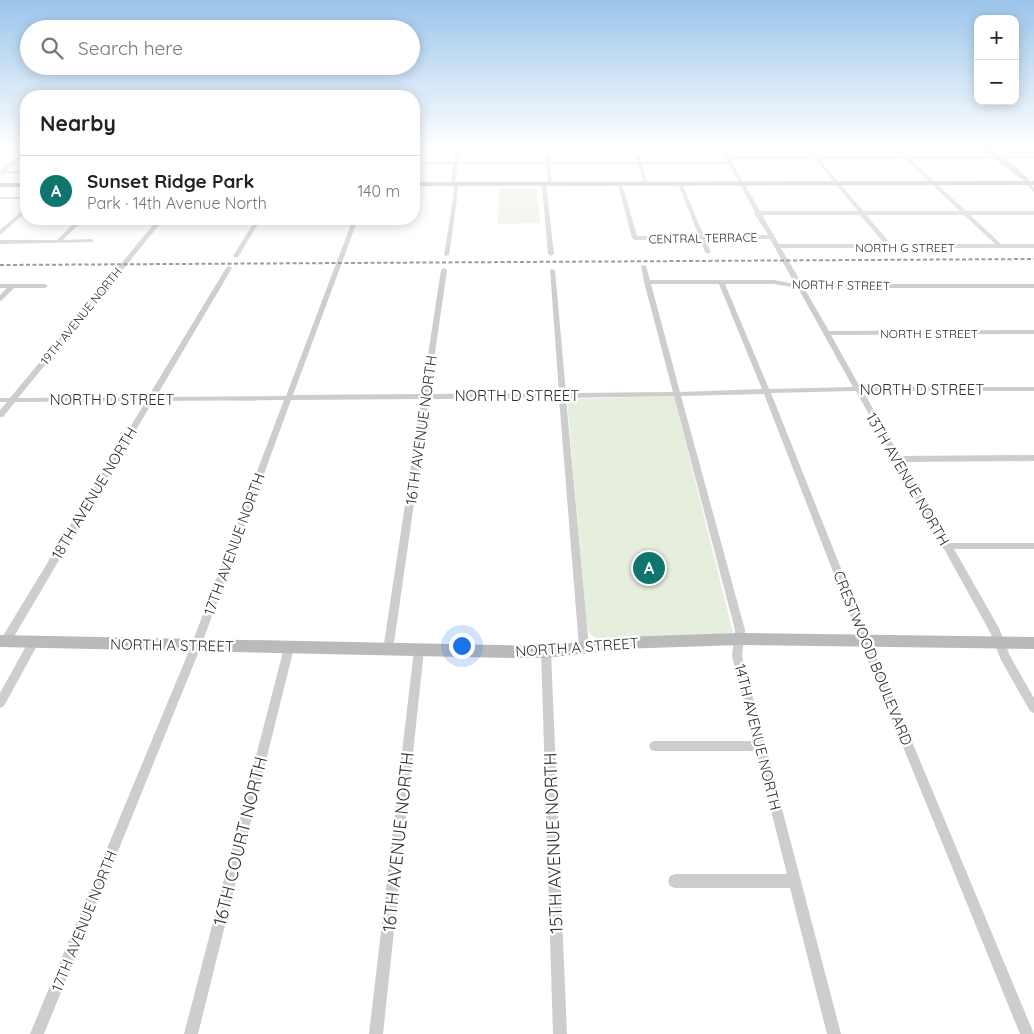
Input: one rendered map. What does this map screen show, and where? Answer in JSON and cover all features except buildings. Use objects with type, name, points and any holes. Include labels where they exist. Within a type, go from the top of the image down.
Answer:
[{"type":"street","points":[[446,254],[455,195]]},
{"type":"street","points":[[548,195],[551,254]]},
{"type":"street","name":"CENTRAL TERRACE","points":[[623,195],[636,238],[770,237]]},
{"type":"street","points":[[685,195],[708,252]]},
{"type":"street","name":"13TH AVENUE NORTH","points":[[748,195],[946,546],[1034,708]]},
{"type":"street","points":[[847,195],[890,247]]},
{"type":"street","points":[[946,195],[1001,246]]},
{"type":"street","points":[[0,198],[20,198]]},
{"type":"street","points":[[757,213],[1034,213]]},
{"type":"street","points":[[0,233],[20,215]]},
{"type":"street","points":[[58,242],[75,225]]},
{"type":"street","name":"19TH AVENUE NORTH","points":[[0,414],[156,225]]},
{"type":"street","points":[[236,256],[254,225]]},
{"type":"street","name":"17TH AVENUE NORTH","points":[[37,1034],[196,646],[353,225]]},
{"type":"street","points":[[0,242],[92,241]]},
{"type":"street","name":"NORTH G STREET","points":[[776,246],[1034,246]]},
{"type":"street","name":"14TH AVENUE NORTH","points":[[643,266],[740,630],[738,656],[834,1034]]},
{"type":"street","name":"18TH AVENUE NORTH","points":[[2,642],[229,268]]},
{"type":"street","name":"16TH AVENUE NORTH","points":[[388,650],[444,270]]},
{"type":"street","points":[[552,270],[584,647]]},
{"type":"street","name":"NORTH F STREET","points":[[647,282],[774,282],[798,286],[1034,286]]},
{"type":"street","name":"CRESTWOOD BOULEVARD","points":[[721,282],[767,392],[865,641],[1027,1034]]},
{"type":"street","points":[[0,286],[45,286]]},
{"type":"street","points":[[0,299],[12,286]]},
{"type":"street","name":"NORTH E STREET","points":[[825,333],[1034,332]]},
{"type":"street","name":"NORTH D STREET","points":[[0,400],[677,394],[857,389],[1034,389]]},
{"type":"street","points":[[896,458],[1034,458]]},
{"type":"street","points":[[946,546],[1034,546]]},
{"type":"street","name":"NORTH A STREET","points":[[2,642],[546,652],[620,643],[739,639],[1034,643]]},
{"type":"street","points":[[0,703],[34,642]]},
{"type":"street","name":"16TH COURT NORTH","points":[[191,1034],[289,648]]},
{"type":"street","name":"16TH AVENUE NORTH","points":[[376,1034],[420,650]]},
{"type":"street","name":"15TH AVENUE NORTH","points":[[546,652],[560,1034]]},
{"type":"street","points":[[655,746],[760,746]]},
{"type":"street","points":[[675,881],[795,881]]},
{"type":"green space","points":[[499,195],[538,195],[540,223],[498,224]]},
{"type":"green space","points":[[674,396],[734,636],[598,639],[591,634],[587,626],[567,399]]},
{"type":"railway","points":[[0,265],[1034,259]]},
{"type":"place","name":"Sunset Ridge Park","points":[[649,568]]}]
